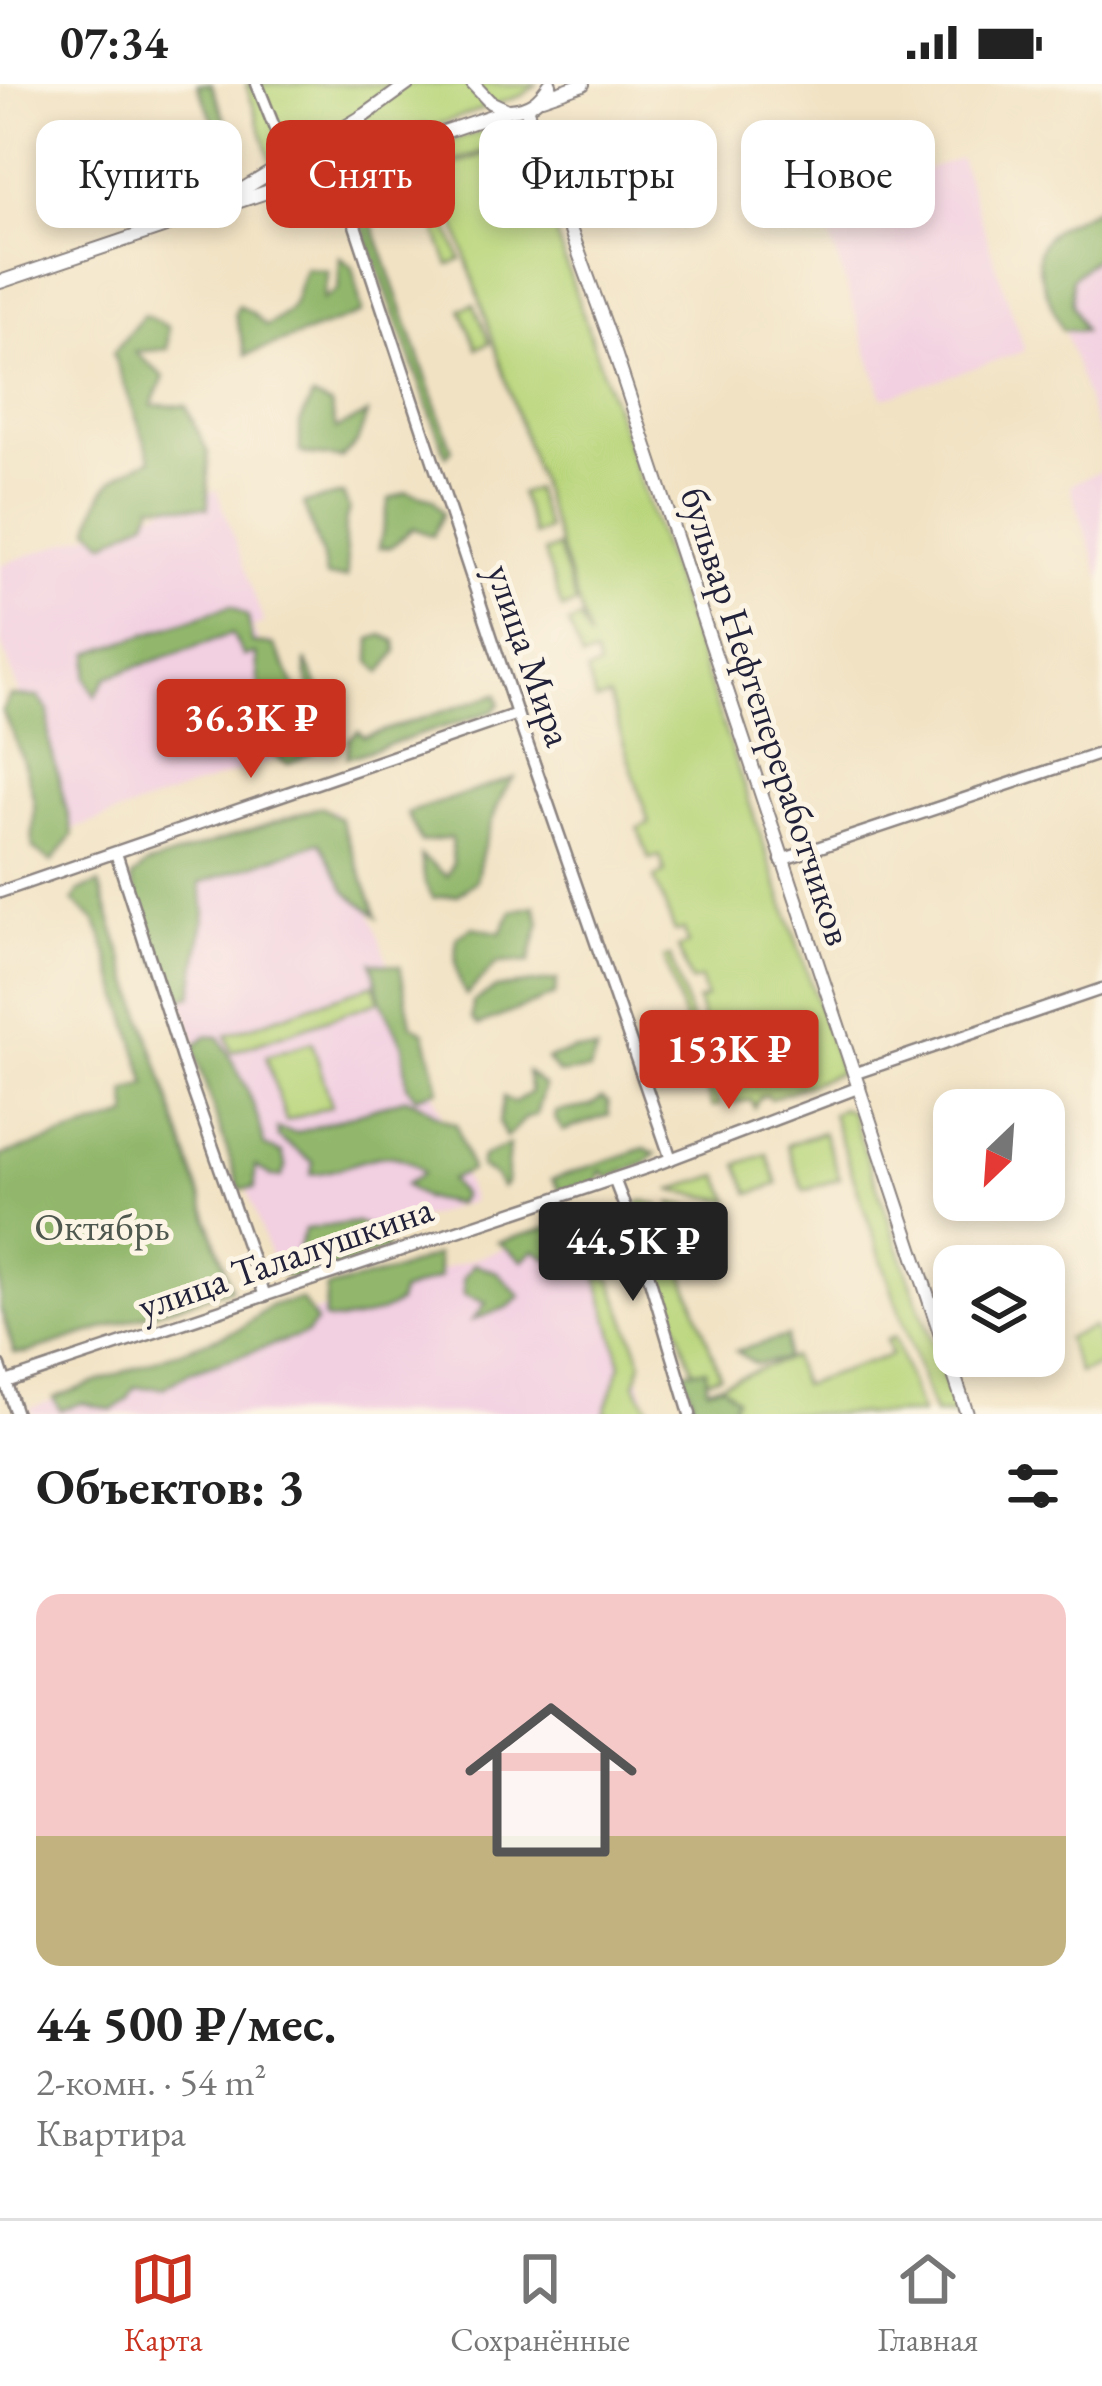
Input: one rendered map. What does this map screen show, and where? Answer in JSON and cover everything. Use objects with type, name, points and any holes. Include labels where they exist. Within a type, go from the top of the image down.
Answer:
[{"type":"street","points":[[257,84],[269,120]]},
{"type":"street","points":[[358,120],[408,84]]},
{"type":"street","points":[[473,84],[490,102],[508,110]]},
{"type":"street","points":[[541,98],[550,84]]},
{"type":"street","points":[[455,128],[526,108],[584,84]]},
{"type":"street","name":"бульвар Нефтепереработчиков","points":[[526,108],[623,378],[967,1414]]},
{"type":"street","points":[[363,120],[365,116]]},
{"type":"street","points":[[0,282],[165,228]]},
{"type":"street","name":"улица Мира","points":[[351,228],[671,1159]]},
{"type":"street","points":[[0,892],[517,714]]},
{"type":"street","points":[[781,860],[1102,753]]},
{"type":"street","points":[[116,853],[265,1296]]},
{"type":"street","name":"улица Талалушкина","points":[[3,1383],[671,1159],[858,1080],[1102,989]]},
{"type":"street","points":[[614,1179],[640,1246],[690,1414]]},
{"type":"street","points":[[0,1366],[16,1414]]},
{"type":"shaded area","points":[[960,158],[1025,351],[883,398],[827,228],[935,228],[935,166]]},
{"type":"shaded area","points":[[1102,246],[1102,445],[1043,266]]},
{"type":"shaded area","points":[[1102,470],[1102,582],[1070,485]]},
{"type":"shaded area","points":[[217,490],[264,623],[253,628],[259,645],[271,641],[308,747],[68,831],[0,639],[0,565]]},
{"type":"shaded area","points":[[334,810],[472,1201],[275,1269],[139,878]]},
{"type":"shaded area","points":[[586,1221],[651,1414],[32,1414],[30,1408]]},
{"type":"green space","points":[[197,84],[211,84],[225,120],[213,120]]},
{"type":"green space","points":[[246,84],[537,84],[523,95],[451,120],[266,120],[266,145]]},
{"type":"green space","points":[[479,132],[479,153],[455,161],[455,139]]},
{"type":"green space","points":[[479,156],[479,228],[554,228],[841,1072],[770,1099],[760,1097],[754,1107],[751,1100],[731,1103],[717,1064],[726,1060],[718,1035],[709,1037],[697,1001],[706,998],[700,979],[691,982],[678,948],[688,944],[684,930],[675,932],[654,878],[665,873],[660,856],[649,859],[638,828],[649,823],[609,697],[596,701],[587,672],[599,668],[595,655],[582,659],[569,624],[580,619],[590,640],[455,223],[455,164]]},
{"type":"green space","points":[[1102,206],[1102,257],[1072,278],[1072,304],[1084,331],[1062,330],[1043,283],[1039,252],[1056,229]]},
{"type":"green space","points":[[363,228],[374,228],[452,450],[446,456]]},
{"type":"green space","points":[[435,228],[448,228],[461,260],[449,265]]},
{"type":"green space","points":[[340,257],[353,268],[362,313],[246,355],[235,314],[238,306],[266,326],[291,307],[306,268],[328,271],[323,299],[338,290]]},
{"type":"green space","points":[[474,304],[490,343],[477,348],[461,309]]},
{"type":"green space","points":[[144,315],[168,327],[168,349],[135,352],[164,377],[152,405],[186,406],[208,453],[208,508],[153,504],[147,520],[105,543],[90,528],[99,500],[117,477],[151,459],[113,353]]},
{"type":"green space","points":[[312,397],[331,405],[336,429],[367,414],[357,443],[341,459],[300,452],[300,423]]},
{"type":"green space","points":[[534,489],[548,530],[534,535],[520,493]]},
{"type":"green space","points":[[407,492],[433,499],[443,513],[433,536],[413,528],[391,547],[379,548],[389,499]]},
{"type":"green space","points":[[343,494],[349,509],[344,535],[347,578],[326,577],[303,503]]},
{"type":"green space","points":[[558,547],[576,604],[562,609],[544,552]]},
{"type":"green space","points":[[231,606],[248,617],[252,643],[274,645],[300,696],[313,753],[288,764],[271,753],[256,654],[244,656],[232,634],[107,677],[95,696],[86,677],[90,653]]},
{"type":"green space","points":[[382,635],[396,641],[397,651],[381,673],[370,661],[371,639]]},
{"type":"green space","points":[[306,660],[328,708],[343,707],[330,727],[322,723]]},
{"type":"green space","points":[[497,694],[500,704],[494,711],[347,758],[349,739],[359,731],[364,737]]},
{"type":"green space","points":[[10,696],[38,697],[49,711],[49,740],[73,835],[52,862],[33,849],[31,790],[2,711]]},
{"type":"green space","points":[[514,778],[495,813],[476,881],[458,895],[433,898],[421,856],[447,876],[453,864],[451,838],[421,842],[407,813]]},
{"type":"green space","points":[[321,807],[340,818],[377,916],[346,891],[320,842],[200,883],[205,912],[192,996],[179,999],[154,956],[131,879],[146,865]]},
{"type":"green space","name":"Октябрь","points":[[99,884],[231,1288],[27,1353],[14,1353],[0,1307],[0,1156],[129,1116],[126,1092],[147,1084],[103,939],[95,921],[73,901],[79,891]]},
{"type":"green space","points":[[535,906],[540,922],[529,962],[497,963],[466,995],[456,967],[457,937],[473,927],[501,933],[512,911]]},
{"type":"green space","points":[[670,956],[719,1105],[712,1107],[664,958]]},
{"type":"green space","points":[[372,962],[400,966],[411,1024],[425,1033],[439,1089],[416,1097],[407,1086],[403,1045],[382,1003]]},
{"type":"green space","points":[[557,980],[555,995],[479,1025],[472,1018],[473,1002],[496,988]]},
{"type":"green space","points":[[374,984],[380,1001],[232,1052],[226,1035]]},
{"type":"green space","points":[[206,1036],[219,1037],[234,1063],[264,1146],[282,1153],[286,1166],[282,1177],[255,1166],[255,1188],[240,1189],[193,1047]]},
{"type":"green space","points":[[312,1042],[332,1106],[286,1121],[266,1056]]},
{"type":"green space","points":[[575,1050],[597,1051],[589,1070],[558,1074],[547,1059]]},
{"type":"green space","points":[[527,1072],[544,1086],[536,1115],[506,1138],[499,1122],[504,1097],[513,1103],[531,1092]]},
{"type":"green space","points":[[406,1098],[456,1124],[471,1170],[450,1180],[462,1196],[456,1204],[424,1198],[405,1185],[423,1173],[396,1157],[311,1174],[313,1162],[278,1137],[277,1129],[296,1133]]},
{"type":"green space","points":[[602,1098],[608,1102],[609,1115],[563,1131],[555,1119],[556,1112],[591,1106]]},
{"type":"green space","points":[[842,1108],[851,1112],[933,1346],[933,1377],[944,1377],[957,1414],[934,1414],[832,1114]]},
{"type":"green space","points":[[823,1132],[840,1178],[804,1191],[787,1145]]},
{"type":"green space","points":[[509,1145],[502,1188],[495,1176],[480,1167],[482,1157]]},
{"type":"green space","points":[[645,1148],[656,1154],[609,1178],[601,1171],[598,1183],[561,1192],[552,1179]]},
{"type":"green space","points":[[767,1154],[778,1184],[750,1194],[738,1164]]},
{"type":"green space","points":[[719,1175],[731,1201],[671,1190]]},
{"type":"green space","points":[[644,1201],[659,1206],[720,1375],[697,1383],[635,1205]]},
{"type":"green space","points":[[672,1203],[722,1213],[683,1231]]},
{"type":"green space","points":[[357,1222],[376,1231],[388,1248],[303,1280],[282,1275],[305,1229]]},
{"type":"green space","points":[[569,1222],[586,1228],[594,1244],[551,1248],[551,1261],[534,1250],[523,1261],[498,1242]]},
{"type":"green space","points":[[436,1255],[440,1278],[401,1292],[398,1303],[362,1318],[324,1319],[327,1288]]},
{"type":"green space","points":[[474,1264],[497,1272],[521,1297],[473,1320],[486,1303],[464,1295],[463,1278]]},
{"type":"green space","points":[[597,1277],[611,1279],[642,1362],[635,1384],[653,1414],[604,1414],[621,1364]]},
{"type":"green space","points":[[302,1300],[316,1322],[306,1334],[190,1372],[163,1388],[134,1387],[113,1410],[82,1403],[60,1410],[53,1398],[240,1329],[272,1305]]},
{"type":"green space","points":[[1093,1327],[1102,1364],[1079,1373],[1066,1338]]},
{"type":"green space","points":[[787,1336],[785,1359],[755,1364],[736,1351]]},
{"type":"green space","points":[[894,1337],[921,1414],[695,1414],[689,1395],[792,1357],[802,1385],[891,1355],[886,1340]]},
{"type":"green space","points":[[706,1369],[707,1389],[721,1384],[736,1398],[729,1414],[697,1414],[683,1371]]}]
